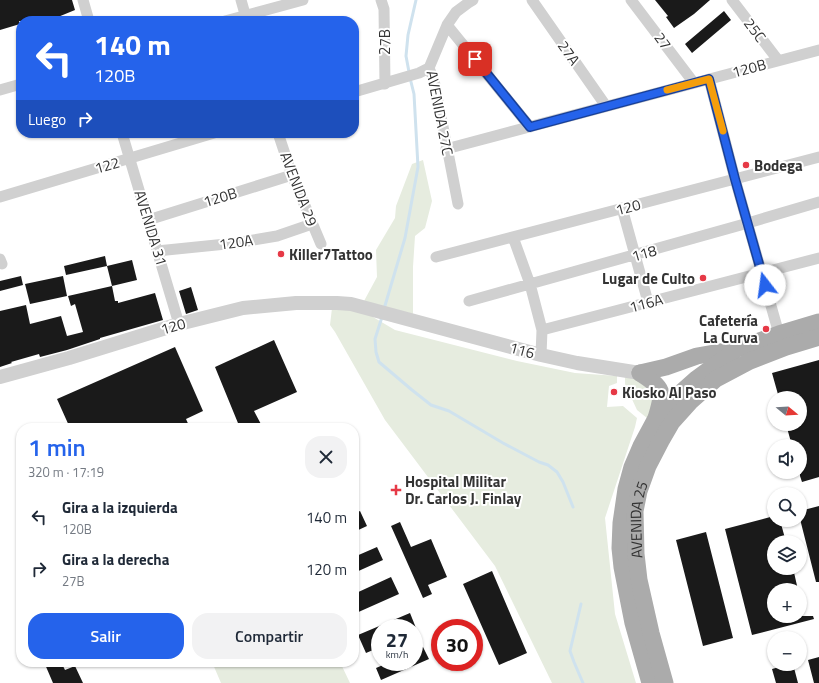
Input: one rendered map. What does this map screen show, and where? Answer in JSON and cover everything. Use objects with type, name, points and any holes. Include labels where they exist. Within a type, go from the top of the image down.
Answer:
[{"type":"main road","points":[[640,374],[697,356],[737,349],[819,322]]},
{"type":"main road","points":[[640,374],[716,379],[750,361],[786,347],[819,337]]},
{"type":"main road","name":"AVENIDA 25","points":[[650,683],[633,623],[622,567],[620,548],[621,524],[626,489],[632,467],[655,420],[691,378],[737,349]]},
{"type":"main road","points":[[688,360],[683,364],[682,373],[691,378]]},
{"type":"main road","points":[[640,374],[656,383],[660,390],[661,400],[655,420]]},
{"type":"main road","name":"AVENIDA 25","points":[[666,683],[651,633],[639,580],[636,554],[635,512],[639,491],[648,466],[672,422],[690,402],[716,379]]},
{"type":"street","points":[[83,0],[88,16]]},
{"type":"street","points":[[241,0],[246,16]]},
{"type":"street","points":[[253,16],[303,0]]},
{"type":"street","name":"27B","points":[[381,0],[384,9],[385,84]]},
{"type":"street","points":[[473,0],[456,12],[447,25],[530,127]]},
{"type":"street","name":"27A","points":[[532,0],[606,106]]},
{"type":"street","name":"27","points":[[631,0],[694,83]]},
{"type":"street","name":"25C","points":[[732,0],[778,60]]},
{"type":"street","name":"AVENIDA 27C","points":[[447,25],[429,68],[434,80],[446,149],[458,204]]},
{"type":"street","name":"120B","points":[[446,149],[819,50]]},
{"type":"street","points":[[359,91],[419,73],[429,68]]},
{"type":"street","points":[[709,79],[735,179],[779,334]]},
{"type":"street","points":[[0,90],[16,85]]},
{"type":"street","name":"AVENIDA 31","points":[[124,138],[179,324]]},
{"type":"street","name":"122","points":[[0,197],[198,138]]},
{"type":"street","name":"AVENIDA 29","points":[[280,138],[292,175],[321,244]]},
{"type":"street","name":"120","points":[[436,257],[819,157]]},
{"type":"street","name":"120B","points":[[148,220],[292,175]]},
{"type":"street","name":"118","points":[[469,301],[819,202]]},
{"type":"street","points":[[622,208],[648,302]]},
{"type":"street","name":"120A","points":[[158,251],[236,243],[278,236],[312,224]]},
{"type":"street","points":[[514,237],[530,284],[542,330],[541,355]]},
{"type":"street","name":"116A","points":[[542,330],[819,258]]},
{"type":"street","name":"120","points":[[0,377],[69,358],[179,324],[243,308],[296,303],[337,303],[351,304],[406,319]]},
{"type":"street","name":"116","points":[[406,319],[577,364],[640,374]]},
{"type":"shaded area","points":[[423,160],[432,201],[425,228],[415,236],[413,267],[413,314],[364,301],[377,277],[376,250],[395,218],[396,206],[412,164]]},
{"type":"shaded area","points":[[351,304],[395,330],[517,361],[575,373],[617,376],[617,383],[609,386],[607,407],[623,406],[637,418],[605,518],[615,614],[636,683],[552,683],[495,566],[385,420],[330,325],[332,308]]},
{"type":"shaded area","points":[[625,374],[635,377],[646,387],[651,395],[652,404],[647,418],[637,410],[625,384]]},
{"type":"shaded area","points":[[214,667],[342,667],[350,683],[221,683]]},
{"type":"building","points":[[0,0],[72,0],[75,10],[60,16],[16,16],[16,25],[0,30]]},
{"type":"building","points":[[655,0],[710,0],[694,14],[674,28],[666,17],[668,16]]},
{"type":"building","points":[[724,11],[731,20],[692,53],[685,44]]},
{"type":"building","points":[[105,256],[107,266],[66,275],[64,266]]},
{"type":"building","points":[[132,260],[137,280],[112,286],[107,266]]},
{"type":"building","points":[[21,276],[23,285],[0,291],[0,281]]},
{"type":"building","points":[[63,276],[67,296],[30,304],[25,284]]},
{"type":"building","points":[[112,286],[115,301],[118,301],[118,303],[155,293],[163,320],[100,338],[67,350],[40,357],[39,354],[11,362],[12,363],[0,367],[0,311],[26,305],[30,324],[61,316],[67,336],[83,332],[75,304],[71,306],[68,296]]},
{"type":"building","points":[[191,287],[198,310],[186,314],[179,291]]},
{"type":"building","points":[[274,340],[297,392],[254,411],[260,423],[238,423],[215,367]]},
{"type":"building","points":[[175,347],[203,411],[186,419],[188,423],[68,423],[57,399]]},
{"type":"building","points":[[819,360],[819,477],[802,482],[801,479],[807,479],[807,439],[790,439],[788,431],[807,431],[807,391],[777,391],[772,373]]},
{"type":"building","points":[[819,506],[819,582],[816,582],[807,547],[807,535],[804,535],[802,527],[807,527],[807,509]]},
{"type":"building","points":[[359,512],[367,526],[359,530]]},
{"type":"building","points":[[767,518],[767,527],[782,527],[784,535],[767,535],[767,575],[795,575],[796,583],[767,583],[767,623],[798,623],[752,635],[725,529]]},
{"type":"building","points":[[400,522],[411,547],[431,539],[447,577],[428,585],[432,594],[423,598],[391,526]]},
{"type":"building","points":[[706,532],[733,638],[703,646],[676,540]]},
{"type":"building","points":[[377,547],[383,560],[359,571],[359,555]]},
{"type":"building","points":[[492,571],[527,653],[499,665],[483,629],[483,619],[479,619],[463,584]]},
{"type":"building","points":[[391,577],[399,594],[359,612],[359,592]]},
{"type":"building","points":[[410,613],[412,619],[396,619]]},
{"type":"building","points":[[807,616],[813,616],[814,619],[807,621]]},
{"type":"building","points":[[371,630],[371,651],[366,653],[359,635]]},
{"type":"building","points":[[423,647],[429,659],[423,662]]},
{"type":"building","points":[[819,657],[819,683],[814,683],[808,660]]},
{"type":"building","points":[[46,667],[64,667],[65,670],[75,667],[83,683],[53,683]]},
{"type":"building","points":[[377,671],[402,671],[381,680]]},
{"type":"building","points":[[773,671],[795,671],[798,683],[776,683]]},
{"type":"waterway","points":[[409,72],[406,56],[408,35],[416,0]]},
{"type":"waterway","points":[[384,309],[405,238],[418,167],[414,94],[410,78]]},
{"type":"waterway","points":[[382,317],[375,339],[376,352],[379,362],[431,405],[449,411],[503,443],[539,462],[548,465],[557,472],[563,482],[573,507]]},
{"type":"waterway","points":[[581,604],[570,651],[583,683]]},
{"type":"slow traffic","points":[[667,90],[709,79],[723,131]]},
{"type":"place","name":"Bodega","points":[[746,165]]},
{"type":"place","name":"Killer7Tattoo","points":[[281,254]]},
{"type":"place","name":"Lugar de Culto","points":[[703,278]]},
{"type":"place","name":"Cafetería La Curva","points":[[766,329]]},
{"type":"place","name":"Kiosko Al Paso","points":[[614,392]]},
{"type":"place","name":"Hospital Militar Dr. Carlos J. Finlay","points":[[396,490]]},
{"type":"route","points":[[475,59],[530,127],[709,79],[765,285]]}]
